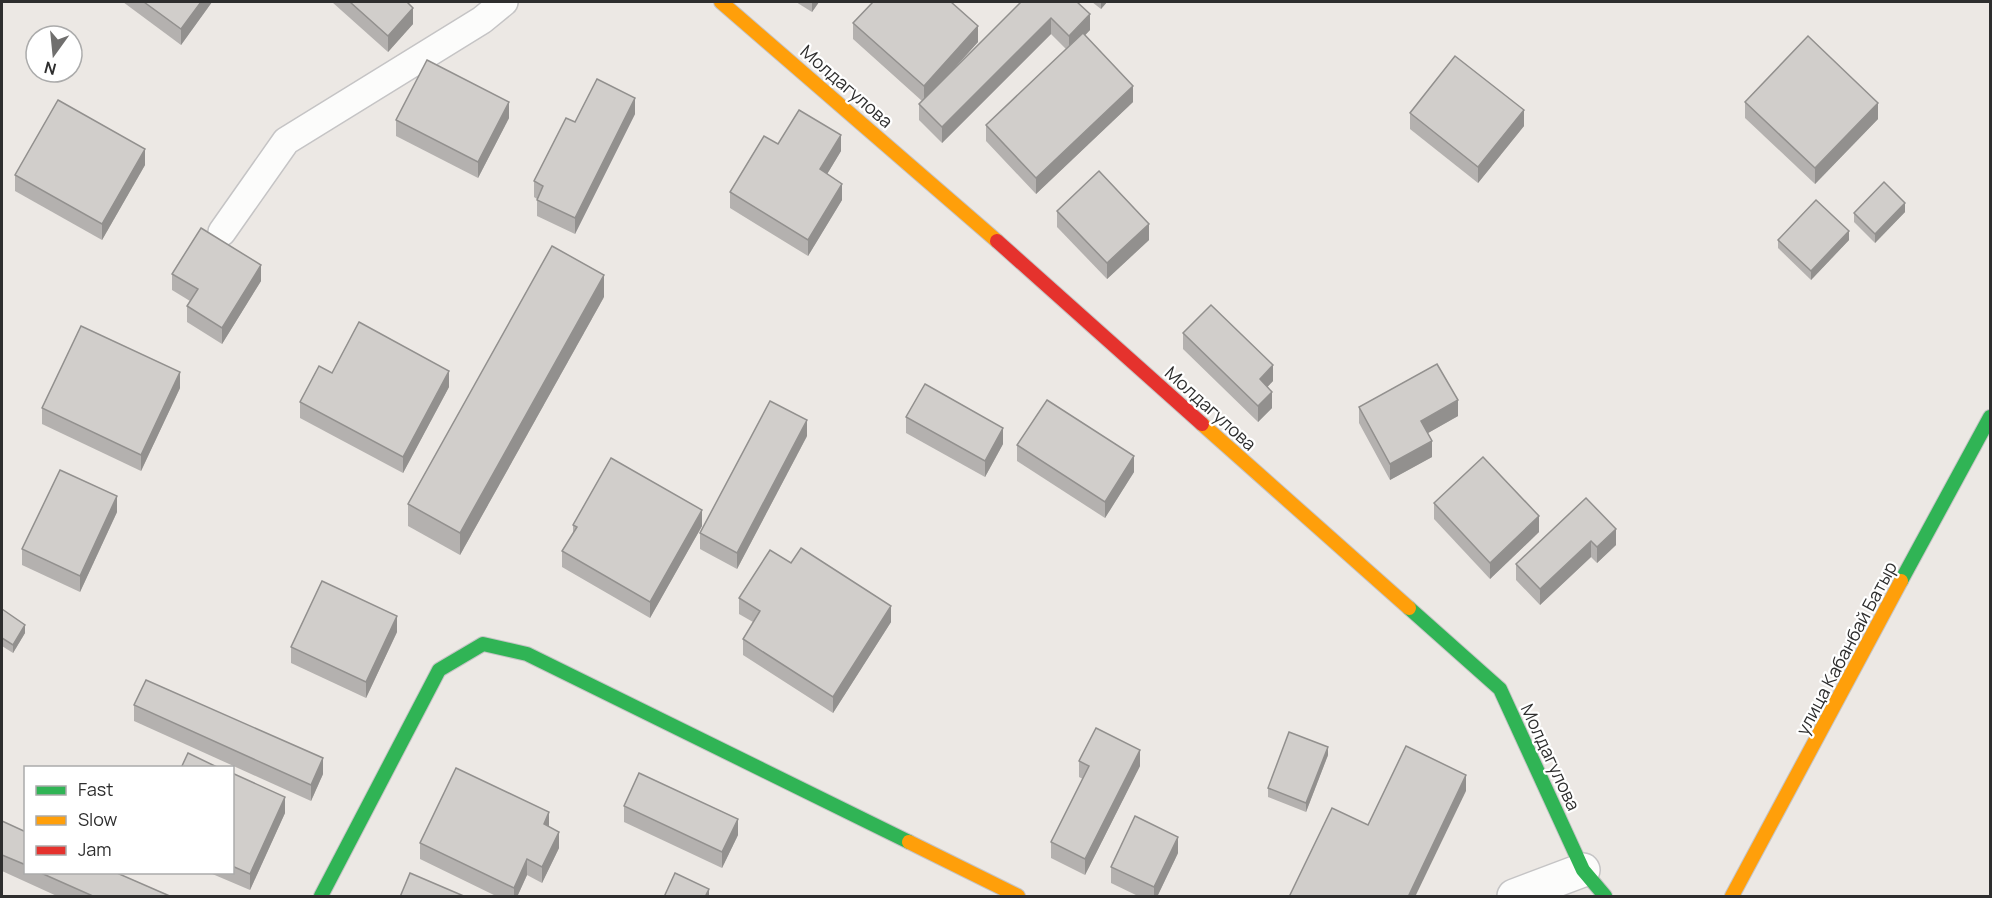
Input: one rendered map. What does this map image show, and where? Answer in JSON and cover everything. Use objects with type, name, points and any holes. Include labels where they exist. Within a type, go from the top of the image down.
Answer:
[{"type":"street","name":"Молдагулова","points":[[721,2],[916,169],[1500,689],[1583,870],[1605,897]]},
{"type":"street","name":"улица Кабанбай Батыр","points":[[1732,897],[1990,417]]},
{"type":"street","points":[[321,897],[439,670],[483,644],[527,654],[1018,897]]},
{"type":"street","points":[[1514,897],[1583,870]]},
{"type":"lane","points":[[222,232],[286,141],[482,20],[504,2]]},
{"type":"building","points":[[144,2],[201,2],[181,29]]},
{"type":"building","points":[[350,2],[407,2],[413,8],[388,36]]},
{"type":"building","points":[[873,2],[951,2],[978,26],[924,86],[853,23]]},
{"type":"building","points":[[1021,2],[1077,2],[1090,14],[1069,36],[1051,18],[942,127],[919,104]]},
{"type":"building","points":[[1083,33],[1133,86],[1036,178],[986,125]]},
{"type":"building","points":[[1808,36],[1878,103],[1815,168],[1745,102]]},
{"type":"building","points":[[1455,56],[1524,110],[1478,167],[1410,113]]},
{"type":"building","points":[[427,60],[509,102],[478,162],[396,120]]},
{"type":"building","points":[[597,79],[635,98],[575,218],[537,200],[543,186],[534,181],[566,118],[575,122]]},
{"type":"building","points":[[58,100],[145,149],[102,224],[15,175]]},
{"type":"building","points":[[799,110],[841,135],[820,169],[842,184],[808,240],[730,192],[764,136],[778,144]]},
{"type":"building","points":[[1099,171],[1149,224],[1107,263],[1057,211]]},
{"type":"building","points":[[1884,182],[1905,203],[1875,234],[1854,213]]},
{"type":"building","points":[[1816,200],[1849,231],[1811,271],[1778,240]]},
{"type":"building","points":[[201,228],[261,265],[222,328],[187,306],[198,289],[172,274]]},
{"type":"building","points":[[552,246],[604,275],[460,533],[408,504]]},
{"type":"building","points":[[1211,305],[1273,365],[1260,379],[1272,392],[1258,406],[1183,333]]},
{"type":"building","points":[[359,322],[449,371],[403,457],[300,402],[319,366],[332,373]]},
{"type":"building","points":[[81,326],[180,372],[141,455],[42,408]]},
{"type":"building","points":[[1437,364],[1458,400],[1421,421],[1432,441],[1390,464],[1359,407]]},
{"type":"building","points":[[925,384],[1003,428],[985,461],[906,417]]},
{"type":"building","points":[[1047,400],[1134,456],[1105,502],[1017,445]]},
{"type":"building","points":[[770,401],[807,420],[737,553],[700,533]]},
{"type":"building","points":[[1483,457],[1539,516],[1490,563],[1434,503]]},
{"type":"building","points":[[611,458],[702,510],[650,602],[562,551],[577,527],[573,525]]},
{"type":"building","points":[[60,470],[117,496],[80,576],[22,549]]},
{"type":"building","points":[[1586,498],[1616,529],[1597,547],[1591,541],[1540,589],[1516,564]]},
{"type":"building","points":[[801,548],[891,606],[833,697],[743,639],[760,611],[739,598],[770,550],[791,563]]},
{"type":"building","points":[[322,581],[397,616],[366,682],[291,647]]},
{"type":"building","points":[[2,609],[25,625],[13,645],[2,638]]},
{"type":"building","points":[[146,680],[323,758],[311,785],[134,705]]},
{"type":"building","points":[[1096,728],[1140,750],[1085,859],[1051,842],[1089,766],[1079,761]]},
{"type":"building","points":[[1289,732],[1328,747],[1306,803],[1268,788]]},
{"type":"building","points":[[1406,746],[1466,775],[1408,897],[1289,897],[1332,808],[1368,825]]},
{"type":"building","points":[[188,753],[215,766],[182,766]]},
{"type":"building","points":[[456,768],[549,812],[544,824],[559,832],[542,867],[527,859],[514,888],[420,843]]},
{"type":"building","points":[[639,773],[738,819],[722,852],[624,806]]},
{"type":"building","points":[[234,774],[285,797],[250,874],[234,867]]},
{"type":"building","points":[[1135,816],[1178,837],[1154,887],[1111,867]]},
{"type":"building","points":[[2,821],[24,831],[24,864],[2,855]]},
{"type":"building","points":[[410,873],[466,897],[400,897]]},
{"type":"building","points":[[675,873],[709,889],[705,897],[664,897]]},
{"type":"building","points":[[43,874],[119,874],[172,897],[95,897]]},
{"type":"traffic: fast","points":[[1901,581],[1990,417]]},
{"type":"traffic: fast","points":[[1409,608],[1500,689],[1583,870],[1605,896]]},
{"type":"traffic: fast","points":[[321,896],[439,670],[483,644],[527,654],[909,842]]},
{"type":"traffic: slow","points":[[721,2],[997,241]]},
{"type":"traffic: slow","points":[[1202,424],[1409,608]]},
{"type":"traffic: slow","points":[[1732,896],[1901,581]]},
{"type":"traffic: slow","points":[[909,842],[1018,896]]},
{"type":"traffic: jam","points":[[997,241],[1202,424]]}]
